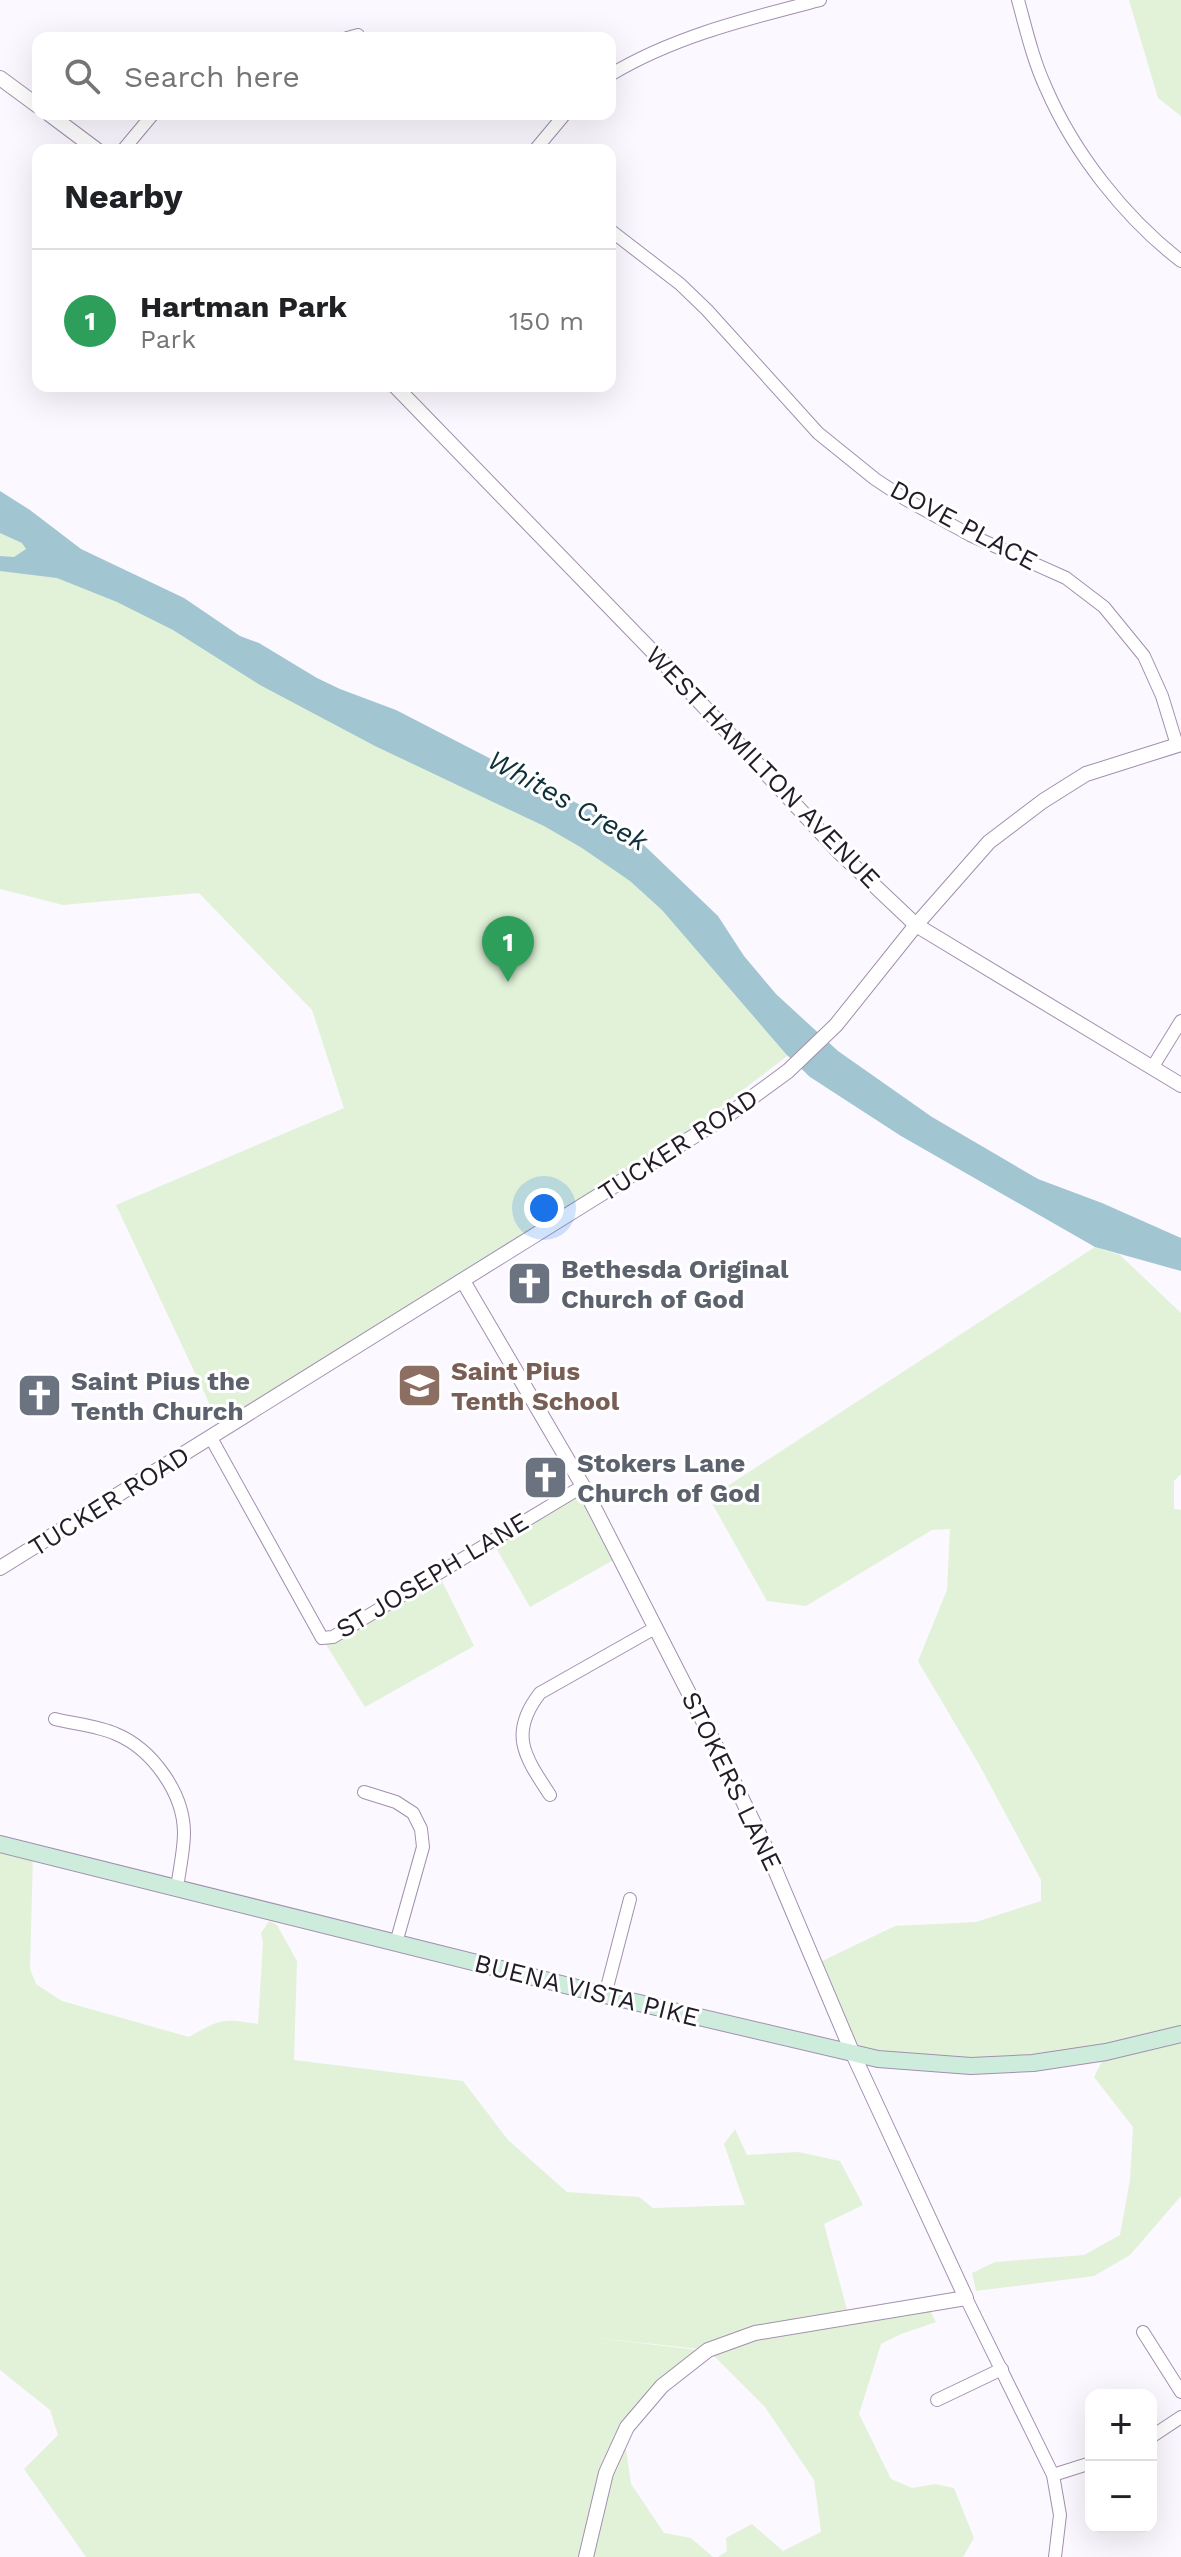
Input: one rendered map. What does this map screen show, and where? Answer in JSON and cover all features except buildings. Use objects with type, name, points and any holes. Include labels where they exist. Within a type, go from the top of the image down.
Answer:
[{"type":"main road","name":"BUENA VISTA PIKE","points":[[0,1844],[853,2054],[922,2064],[971,2066],[1033,2063],[1106,2052],[1181,2034]]},
{"type":"street","points":[[616,72],[662,46],[710,29],[820,0]]},
{"type":"street","points":[[1018,0],[1046,88],[1071,136],[1120,202],[1151,236],[1181,261]]},
{"type":"street","points":[[0,78],[32,102]]},
{"type":"street","points":[[57,120],[89,144]]},
{"type":"street","points":[[128,144],[148,120]]},
{"type":"street","points":[[540,144],[560,120]]},
{"type":"street","name":"DOVE PLACE","points":[[616,235],[680,284],[818,433],[875,479],[970,535],[1066,578],[1104,607],[1144,656],[1179,744]]},
{"type":"street","name":"WEST HAMILTON AVENUE","points":[[401,392],[656,655],[840,853],[916,925],[1181,1085]]},
{"type":"street","name":"TUCKER ROAD","points":[[0,1568],[728,1115],[788,1071],[836,1025],[916,925],[989,842],[1043,801],[1086,774],[1179,744]]},
{"type":"street","points":[[1152,1068],[1181,1021]]},
{"type":"street","name":"STOKERS LANE","points":[[463,1281],[583,1486],[765,1846],[853,2054],[966,2298]]},
{"type":"street","name":"ST JOSEPH LANE","points":[[211,1438],[322,1638],[333,1637],[583,1486]]},
{"type":"street","points":[[550,1795],[529,1763],[523,1747],[522,1726],[527,1709],[540,1693],[655,1628]]},
{"type":"street","points":[[55,1719],[112,1732],[150,1756],[180,1808],[184,1832],[177,1889]]},
{"type":"street","points":[[364,1792],[396,1802],[413,1813],[421,1829],[423,1847],[396,1943]]},
{"type":"street","points":[[605,1995],[630,1899]]},
{"type":"street","points":[[586,2557],[606,2473],[627,2427],[662,2386],[708,2350],[755,2333],[966,2298],[1053,2475],[1060,2515],[1055,2557]]},
{"type":"street","points":[[1143,2332],[1181,2392]]},
{"type":"street","points":[[937,2400],[1002,2369]]},
{"type":"street","points":[[1157,2433],[1181,2417]]},
{"type":"street","points":[[1053,2475],[1085,2465]]},
{"type":"green space","points":[[1129,0],[1181,0],[1181,116],[1158,98]]},
{"type":"green space","points":[[0,527],[451,759],[654,893],[790,1054],[668,1147],[219,1424],[116,1205],[344,1108],[312,1010],[199,893],[63,905],[0,889]]},
{"type":"green space","points":[[1095,1247],[1120,1255],[1181,1313],[1181,1474],[1174,1481],[1174,1509],[1181,1510],[1181,2196],[1130,2255],[1094,2276],[976,2291],[972,2273],[995,2262],[1084,2255],[1120,2235],[1130,2180],[1133,2127],[1094,2077],[1106,2053],[1033,2063],[853,2054],[816,1964],[895,1926],[976,1922],[1041,1901],[1041,1880],[980,1766],[918,1661],[947,1590],[950,1529],[932,1530],[806,1606],[767,1601],[709,1498]]},
{"type":"green space","points":[[583,1486],[619,1557],[530,1607],[492,1541]]},
{"type":"green space","points":[[438,1573],[474,1646],[365,1707],[322,1638]]},
{"type":"green space","points":[[0,1844],[33,1853],[30,1969],[36,1984],[62,2001],[189,2037],[222,2022],[258,2024],[261,1933],[269,1921],[277,1925],[297,1961],[294,2060],[463,2081],[508,2140],[567,2192],[639,2197],[653,2208],[745,2205],[724,2144],[735,2129],[747,2155],[798,2152],[840,2161],[863,2205],[824,2224],[849,2317],[927,2304],[936,2322],[881,2344],[859,2414],[891,2479],[912,2488],[935,2484],[954,2488],[974,2538],[963,2557],[718,2557],[727,2551],[726,2538],[752,2524],[783,2551],[821,2532],[814,2480],[765,2407],[708,2350],[589,2337],[706,2351],[662,2386],[624,2435],[631,2484],[664,2533],[691,2538],[713,2557],[86,2557],[24,2469],[58,2435],[50,2410],[0,2370]]},
{"type":"water","name":"Whites Creek","points":[[0,491],[81,549],[184,598],[240,636],[259,643],[317,678],[396,710],[627,829],[718,916],[744,956],[776,994],[838,1051],[932,1117],[1038,1179],[1181,1238],[1181,1271],[1095,1247],[901,1136],[810,1077],[786,1054],[662,910],[630,881],[582,848],[544,826],[375,746],[260,685],[173,630],[117,602],[57,578],[0,571],[0,556],[14,557],[26,549],[22,543],[0,533]]},
{"type":"place","name":"Hartman Park","points":[[508,982]]},
{"type":"place","name":"Bethesda Original Church of God","points":[[530,1284]]},
{"type":"place","name":"Saint Pius Tenth School","points":[[420,1386]]},
{"type":"place","name":"Saint Pius the Tenth Church","points":[[40,1396]]},
{"type":"place","name":"Stokers Lane Church of God","points":[[546,1478]]}]
